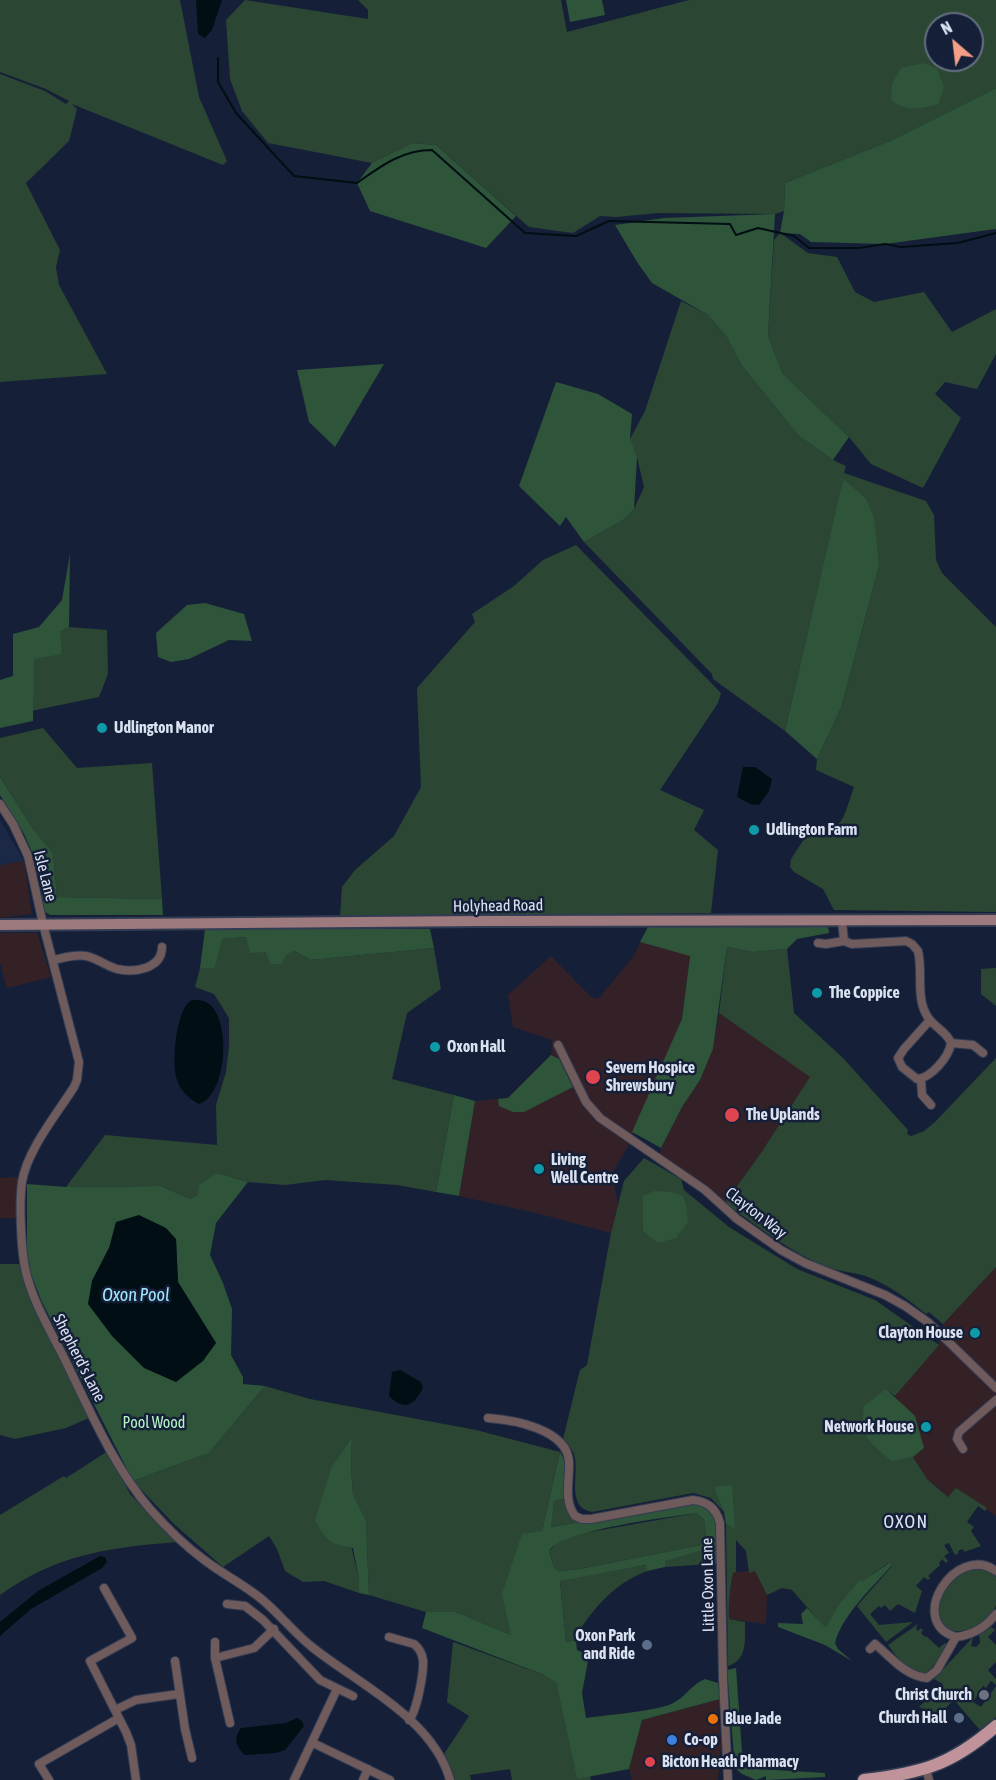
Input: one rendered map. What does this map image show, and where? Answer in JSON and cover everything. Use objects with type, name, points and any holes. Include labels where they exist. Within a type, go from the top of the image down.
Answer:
[{"type":"main road","name":"Holyhead Road","points":[[0,925],[996,920]]},
{"type":"main road","points":[[864,1780],[927,1774],[958,1755],[996,1726]]},
{"type":"street","name":"Isle Lane","points":[[0,804],[13,824],[28,856],[43,924]]},
{"type":"street","points":[[842,921],[844,941]]},
{"type":"street","name":"Shepherd's Lane","points":[[43,924],[78,1057],[79,1071],[74,1087],[31,1156],[22,1181],[23,1250],[26,1270],[38,1306],[132,1487],[150,1509],[202,1559],[259,1597],[309,1645],[370,1686],[409,1720],[434,1747],[443,1761],[450,1780]]},
{"type":"street","points":[[818,943],[844,941],[852,944],[902,941],[915,947],[919,957],[922,1003],[930,1020],[949,1037],[951,1043],[949,1052],[927,1077],[921,1079],[912,1076],[898,1058],[930,1020]]},
{"type":"street","points":[[53,960],[80,955],[94,958],[118,969],[133,969],[150,967],[162,951],[171,955]]},
{"type":"street","points":[[951,1043],[973,1045],[983,1053]]},
{"type":"street","name":"Clayton Way","points":[[558,1045],[586,1102],[600,1118],[719,1200],[737,1219],[781,1250],[805,1263],[885,1294],[905,1306],[929,1323],[996,1388]]},
{"type":"street","points":[[921,1079],[922,1095],[931,1105]]},
{"type":"street","points":[[963,1449],[957,1439],[959,1432],[996,1400]]},
{"type":"street","name":"Little Oxon Lane","points":[[488,1418],[525,1423],[540,1429],[564,1447],[569,1459],[568,1502],[575,1516],[582,1519],[693,1500],[706,1502],[715,1510],[720,1523],[723,1678],[728,1780]]},
{"type":"street","points":[[994,1620],[969,1634],[956,1637],[941,1629],[934,1617],[935,1603],[940,1588],[948,1578],[967,1566],[983,1565],[996,1571]]},
{"type":"street","points":[[104,1588],[132,1638],[90,1661],[130,1744],[136,1780]]},
{"type":"street","points":[[227,1604],[245,1606],[274,1629],[320,1680],[353,1696]]},
{"type":"street","points":[[215,1658],[254,1648],[274,1629]]},
{"type":"street","points":[[389,1637],[414,1644],[423,1658],[414,1713],[409,1720]]},
{"type":"street","points":[[870,1649],[875,1644],[906,1670],[920,1678],[927,1678],[937,1670],[956,1637]]},
{"type":"street","points":[[214,1642],[215,1658],[230,1723]]},
{"type":"street","points":[[175,1661],[192,1758]]},
{"type":"street","points":[[294,1780],[337,1689]]},
{"type":"street","points":[[49,1780],[39,1764],[136,1700],[179,1694]]},
{"type":"street","points":[[313,1743],[390,1780]]},
{"type":"street","points":[[363,1780],[368,1770]]},
{"type":"shaded area","points":[[0,820],[24,861],[0,865]]},
{"type":"shaded area","points":[[24,861],[32,914],[0,918],[0,865]]},
{"type":"shaded area","points":[[0,933],[37,933],[51,977],[7,988],[0,962]]},
{"type":"shaded area","name":"Severn Hospice Shrewsbury","points":[[640,942],[690,955],[682,1019],[628,1146],[612,1174],[618,1204],[611,1233],[459,1196],[475,1101],[508,1098],[551,1055],[552,1040],[513,1027],[508,995],[551,956],[591,997],[598,999],[634,956]]},
{"type":"shaded area","name":"The Uplands","points":[[719,1013],[811,1077],[725,1203],[660,1155],[661,1148],[682,1107],[700,1080],[713,1049]]},
{"type":"shaded area","points":[[19,1177],[19,1218],[0,1218],[0,1178]]},
{"type":"shaded area","points":[[996,1267],[996,1516],[956,1488],[949,1497],[927,1479],[913,1457],[924,1448],[895,1396],[938,1345],[943,1324]]},
{"type":"shaded area","points":[[755,1571],[767,1595],[766,1624],[729,1619],[728,1603],[733,1572]]},
{"type":"shaded area","points":[[720,1699],[718,1711],[721,1745],[718,1780],[632,1780],[629,1769],[642,1720]]},
{"type":"green space","points":[[0,0],[180,0],[199,97],[227,161],[223,165],[72,104],[77,109],[69,141],[26,183],[60,250],[56,267],[59,285],[107,374],[0,382],[0,74],[45,91],[66,104],[69,101],[46,89],[0,72]]},
{"type":"green space","points":[[245,0],[368,19],[368,10],[358,0],[561,0],[567,32],[689,0],[996,0],[996,88],[890,141],[785,183],[784,211],[775,214],[658,213],[616,217],[600,216],[573,233],[529,227],[436,145],[412,143],[372,163],[268,143],[242,111],[230,79],[226,20]]},
{"type":"green space","points":[[566,0],[602,0],[605,15],[570,22]]},
{"type":"green space","points":[[924,63],[924,72],[938,72],[944,87],[938,104],[908,108],[891,100],[892,84],[901,68]]},
{"type":"green space","points":[[996,88],[996,229],[885,244],[811,242],[800,234],[780,233],[785,183],[890,141]]},
{"type":"green space","points":[[412,143],[436,145],[516,216],[486,248],[370,211],[357,183],[372,163]]},
{"type":"green space","points":[[775,214],[768,336],[783,374],[849,437],[833,460],[799,436],[742,366],[726,336],[708,315],[652,283],[615,225],[664,218]]},
{"type":"green space","points":[[780,233],[808,253],[837,257],[855,292],[874,302],[924,292],[952,332],[996,309],[996,354],[977,389],[945,382],[935,394],[961,418],[923,488],[871,464],[849,437],[783,374],[768,336],[774,240]]},
{"type":"green space","points":[[681,301],[708,315],[726,336],[742,366],[799,436],[833,460],[846,466],[844,473],[926,501],[934,515],[936,560],[942,573],[996,627],[996,912],[834,910],[823,889],[794,872],[790,867],[791,859],[806,836],[829,830],[840,822],[854,787],[816,770],[817,759],[841,708],[879,566],[865,497],[843,480],[785,731],[713,679],[712,674],[584,542],[623,520],[634,509],[644,487],[630,439],[645,411]]},
{"type":"green space","points":[[384,364],[335,447],[309,422],[297,370]]},
{"type":"green space","points":[[556,382],[598,394],[632,414],[630,438],[637,457],[634,509],[623,520],[584,542],[566,517],[560,526],[519,486]]},
{"type":"green space","points":[[843,479],[865,497],[874,517],[879,566],[841,708],[817,759],[785,731]]},
{"type":"green space","points":[[576,545],[721,693],[718,703],[660,790],[704,810],[694,830],[718,850],[711,913],[340,917],[342,887],[355,870],[394,836],[421,787],[417,688],[475,622],[472,614],[514,586],[543,560]]},
{"type":"green space","points":[[70,554],[69,627],[60,632],[62,654],[34,659],[33,721],[0,728],[0,680],[13,676],[13,634],[39,627],[62,600]]},
{"type":"green space","points":[[205,603],[244,614],[252,641],[229,640],[189,659],[171,662],[158,657],[156,633],[187,605]]},
{"type":"green space","points":[[69,627],[107,630],[108,674],[99,697],[31,711],[34,659],[60,632]]},
{"type":"green space","points":[[43,728],[77,768],[152,763],[162,899],[57,897],[53,853],[33,829],[0,777],[0,738]]},
{"type":"green space","points":[[0,777],[33,829],[53,853],[57,897],[162,899],[163,915],[50,915],[45,912],[35,859],[24,834],[0,795]]},
{"type":"green space","points":[[809,925],[828,927],[829,933],[797,939],[787,949],[753,952],[727,947],[713,1049],[700,1080],[682,1107],[661,1148],[632,1132],[682,1019],[690,956],[640,942],[648,927]]},
{"type":"green space","points":[[205,929],[430,929],[434,948],[311,960],[294,951],[286,955],[282,964],[271,964],[265,952],[250,953],[246,937],[222,939],[215,968],[200,968]]},
{"type":"green space","points":[[247,937],[265,952],[272,964],[281,964],[285,955],[294,951],[311,960],[434,948],[441,989],[407,1013],[392,1079],[454,1095],[436,1192],[397,1185],[325,1180],[285,1185],[248,1182],[217,1173],[198,1195],[190,1199],[161,1186],[66,1187],[105,1135],[217,1145],[216,1105],[226,1072],[229,1018],[214,994],[195,987],[200,968],[215,967],[221,939]]},
{"type":"green space","points":[[727,947],[753,952],[787,949],[794,1013],[842,1057],[911,1136],[924,1131],[935,1122],[996,1058],[996,1267],[943,1324],[929,1312],[926,1314],[899,1293],[876,1280],[827,1267],[800,1254],[725,1203],[761,1153],[810,1077],[719,1013]]},
{"type":"green space","points":[[996,968],[996,1006],[981,994],[981,969]]},
{"type":"green space","points":[[551,1055],[559,1059],[573,1087],[524,1112],[513,1112],[499,1106],[498,1099],[508,1098]]},
{"type":"green space","points":[[454,1095],[475,1101],[459,1196],[436,1192]]},
{"type":"green space","points":[[644,1158],[681,1179],[684,1190],[729,1227],[797,1269],[875,1300],[939,1345],[895,1396],[886,1389],[892,1460],[913,1457],[927,1479],[948,1497],[956,1488],[987,1508],[985,1511],[978,1506],[967,1522],[974,1527],[971,1531],[981,1546],[964,1552],[963,1549],[955,1555],[949,1543],[944,1545],[949,1553],[944,1556],[948,1561],[946,1563],[942,1559],[940,1565],[928,1576],[930,1578],[928,1580],[924,1577],[916,1586],[922,1591],[915,1613],[898,1604],[890,1611],[885,1605],[881,1608],[879,1606],[870,1614],[879,1625],[913,1622],[886,1642],[857,1606],[892,1566],[888,1563],[853,1592],[839,1608],[826,1629],[792,1590],[782,1588],[767,1595],[755,1571],[749,1573],[746,1551],[736,1540],[736,1572],[733,1573],[731,1584],[729,1619],[745,1622],[745,1642],[739,1659],[728,1666],[726,1524],[734,1528],[720,1502],[724,1512],[711,1498],[693,1493],[592,1512],[579,1504],[575,1489],[574,1454],[563,1439],[580,1370],[587,1365],[611,1233],[624,1181]]},
{"type":"green space","name":"Pool Wood","points":[[217,1173],[248,1182],[216,1223],[210,1255],[232,1309],[231,1355],[243,1377],[243,1384],[265,1386],[209,1453],[133,1481],[42,1302],[30,1272],[27,1252],[27,1184],[66,1187],[161,1186],[190,1199],[198,1195],[199,1185]],"holes":[[[176,1239],[178,1282],[216,1343],[92,1281],[109,1248]]]},
{"type":"green space","points":[[654,1191],[672,1192],[683,1196],[688,1222],[676,1238],[658,1243],[643,1231],[643,1196]]},
{"type":"green space","points":[[0,1264],[20,1264],[35,1309],[89,1418],[66,1428],[15,1439],[0,1435]]},
{"type":"green space","points":[[265,1386],[310,1399],[476,1430],[560,1452],[542,1531],[511,1635],[456,1612],[426,1612],[369,1595],[366,1520],[353,1494],[352,1439],[332,1466],[359,1579],[359,1593],[324,1581],[303,1582],[285,1571],[277,1549],[269,1536],[223,1567],[174,1524],[133,1481],[209,1453]]},
{"type":"green space","points":[[886,1389],[915,1416],[924,1448],[913,1457],[892,1461],[872,1444],[865,1432],[864,1406]]},
{"type":"green space","points":[[352,1438],[353,1494],[366,1520],[369,1595],[359,1593],[359,1579],[353,1548],[330,1541],[315,1520],[332,1466]]},
{"type":"green space","points":[[108,1451],[130,1494],[176,1542],[84,1555],[42,1570],[0,1595],[0,1515],[64,1476],[66,1478]]},
{"type":"green space","points":[[560,1452],[565,1461],[564,1499],[554,1501],[551,1527],[690,1503],[701,1505],[713,1516],[717,1534],[718,1564],[710,1564],[707,1549],[665,1561],[665,1567],[647,1571],[646,1565],[560,1581],[566,1642],[576,1640],[577,1650],[589,1656],[582,1693],[586,1718],[658,1708],[675,1702],[705,1679],[718,1683],[720,1699],[642,1720],[629,1769],[577,1779],[556,1683],[544,1675],[422,1628],[426,1612],[456,1612],[511,1635],[502,1594],[522,1534],[542,1531]],"holes":[[[697,1513],[704,1520],[706,1536],[701,1545],[559,1571],[554,1568],[549,1551],[573,1537],[641,1521]]]},
{"type":"green space","points":[[732,1485],[735,1529],[726,1524],[714,1487]]},
{"type":"green space","points":[[564,1499],[569,1512],[580,1522],[550,1527],[554,1501]]},
{"type":"green space","points":[[697,1513],[704,1520],[706,1536],[701,1545],[579,1569],[559,1571],[554,1568],[549,1551],[560,1540],[584,1533]]},
{"type":"green space","points":[[707,1549],[710,1564],[665,1567],[664,1561]]},
{"type":"green space","points":[[889,1563],[892,1565],[844,1622],[835,1643],[838,1649],[852,1661],[825,1645],[778,1627],[778,1623],[803,1624],[801,1614],[807,1608],[826,1628],[838,1606],[859,1581],[863,1581]]},
{"type":"green space","points":[[647,1565],[647,1571],[625,1582],[606,1597],[590,1615],[576,1636],[576,1640],[566,1642],[560,1580]]},
{"type":"green space","points":[[981,1568],[992,1572],[996,1577],[996,1605],[993,1612],[973,1628],[956,1631],[948,1629],[942,1625],[936,1612],[939,1597],[953,1578],[964,1571]]},
{"type":"green space","points":[[918,1624],[916,1629],[918,1631],[921,1628],[923,1630],[921,1633],[939,1648],[947,1644],[936,1663],[925,1674],[908,1668],[888,1645]]},
{"type":"green space","points":[[991,1627],[995,1630],[988,1637],[996,1645],[996,1662],[988,1670],[996,1679],[996,1685],[991,1681],[986,1688],[983,1686],[973,1702],[981,1707],[996,1686],[996,1717],[980,1730],[954,1700],[937,1716],[919,1707],[943,1684],[934,1679],[973,1637],[971,1646],[976,1647],[980,1643],[979,1633]]},
{"type":"green space","points":[[453,1642],[544,1675],[556,1683],[577,1778],[590,1776],[591,1780],[512,1780],[510,1769],[470,1775],[471,1780],[455,1780],[444,1754],[469,1716],[447,1702]]},
{"type":"green space","points":[[736,1668],[743,1766],[825,1773],[825,1777],[766,1780],[766,1776],[756,1780],[735,1768],[727,1670]]},
{"type":"water","points":[[196,0],[222,0],[212,30],[205,38],[198,34]]},
{"type":"water","points":[[743,767],[755,767],[772,779],[769,791],[759,805],[750,804],[737,797]]},
{"type":"water","points":[[192,1000],[206,1002],[215,1010],[223,1038],[221,1072],[216,1087],[208,1098],[199,1104],[183,1091],[178,1084],[175,1072],[176,1037],[179,1024],[182,1013]]},
{"type":"water","name":"Oxon Pool","points":[[139,1215],[166,1228],[176,1239],[178,1282],[216,1343],[203,1361],[176,1382],[144,1368],[112,1336],[88,1304],[92,1281],[109,1248],[116,1222]]},
{"type":"water","points":[[400,1370],[421,1382],[423,1388],[413,1402],[404,1405],[389,1396],[392,1372]]},
{"type":"water","points":[[100,1556],[105,1557],[107,1562],[102,1568],[31,1609],[0,1636],[0,1622],[38,1591]]},
{"type":"water","points":[[297,1718],[304,1726],[285,1750],[245,1755],[239,1749],[236,1739],[241,1728],[286,1723]]},
{"type":"waterway","points":[[218,58],[218,82],[236,113],[294,176],[357,183],[401,156],[432,150],[525,233],[576,236],[609,221],[730,224],[736,235],[758,228],[794,236],[809,248],[859,248],[885,244],[901,247],[958,243],[996,233]]},
{"type":"place","name":"Udlington Manor","points":[[102,728]]},
{"type":"place","name":"Udlington Farm","points":[[754,830]]},
{"type":"place","name":"The Coppice","points":[[817,993]]},
{"type":"place","name":"Oxon Hall","points":[[435,1047]]},
{"type":"place","name":"Severn Hospice Shrewsbury","points":[[593,1077]]},
{"type":"place","name":"The Uplands","points":[[732,1115]]},
{"type":"place","name":"Living Well Centre","points":[[539,1169]]},
{"type":"place","name":"Clayton House","points":[[975,1333]]},
{"type":"place","name":"Network House","points":[[926,1427]]},
{"type":"place","name":"Oxon Park and Ride","points":[[647,1645]]},
{"type":"place","name":"Christ Church","points":[[984,1695]]},
{"type":"place","name":"Church Hall","points":[[959,1718]]},
{"type":"place","name":"Blue Jade","points":[[713,1719]]},
{"type":"place","name":"Co-op","points":[[672,1740]]},
{"type":"place","name":"Bicton Heath Pharmacy","points":[[650,1762]]},
{"type":"district","name":"OXON","points":[[906,1522]]}]
